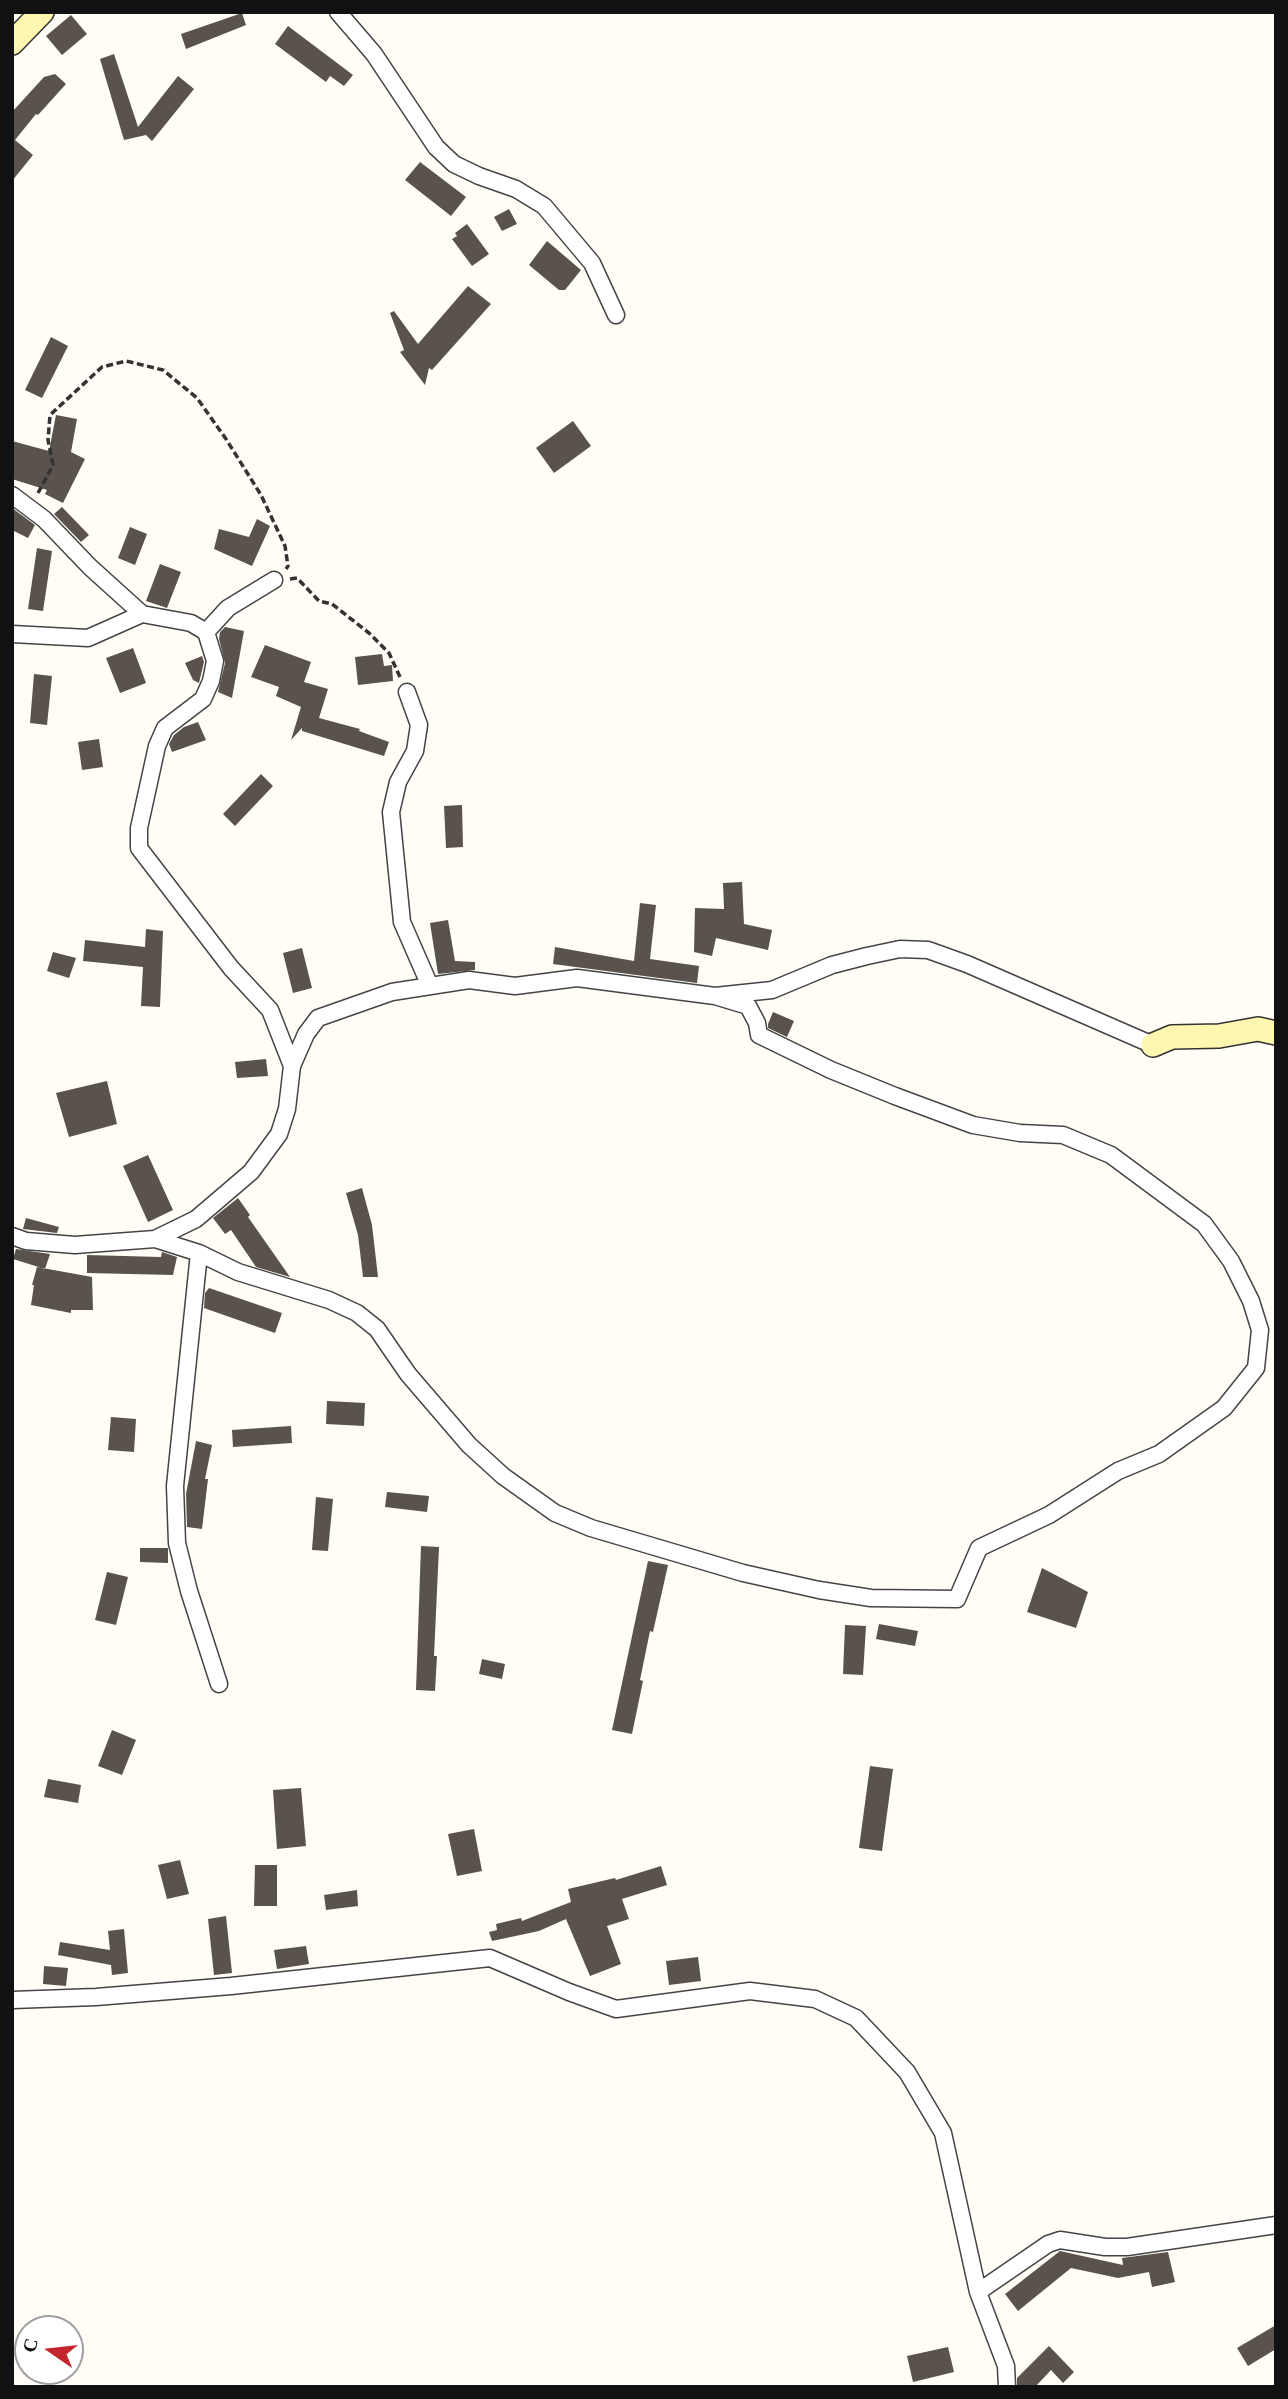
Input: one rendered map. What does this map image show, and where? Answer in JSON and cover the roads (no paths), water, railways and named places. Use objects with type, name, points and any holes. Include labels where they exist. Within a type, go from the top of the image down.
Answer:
[{"type":"street","points":[[12,43],[42,12]]},
{"type":"street","points":[[338,12],[373,54],[436,147],[454,164],[478,176],[516,189],[544,206],[592,263],[616,315]]},
{"type":"street","points":[[19,494],[142,614],[191,623],[206,632],[215,661],[211,681],[203,699],[165,728],[161,737],[139,828],[139,848],[231,968],[270,1010],[292,1066]]},
{"type":"street","points":[[206,632],[228,608],[274,580]]},
{"type":"street","points":[[12,634],[88,638],[142,614]]},
{"type":"street","points":[[407,692],[419,725],[415,751],[398,782],[391,812],[402,922],[430,986]]},
{"type":"street","points":[[715,996],[772,990],[832,965],[900,949],[928,950],[967,964],[1153,1045],[1172,1037],[1219,1036],[1258,1029],[1276,1033]]},
{"type":"street","points":[[12,1236],[26,1241],[75,1245],[155,1239],[196,1219],[251,1172],[279,1134],[287,1109],[292,1066],[306,1034],[318,1018],[392,992],[430,986],[469,980],[515,986],[577,978],[715,996],[748,1006],[757,1023],[759,1035],[831,1070],[973,1125],[1020,1133],[1063,1135],[1111,1155],[1204,1224],[1231,1261],[1251,1301],[1260,1330],[1256,1368],[1224,1408],[1159,1454],[1118,1471],[1049,1515],[979,1548],[957,1599],[871,1598],[819,1590],[743,1573],[591,1528],[555,1514],[503,1476],[470,1445],[408,1374],[377,1329],[357,1313],[329,1300],[238,1272],[199,1253],[155,1239]]},
{"type":"street","points":[[199,1253],[175,1486],[177,1543],[189,1591],[219,1684]]},
{"type":"street","points":[[12,2000],[96,1997],[231,1986],[491,1958],[569,1993],[616,2009],[750,1991],[815,1999],[856,2018],[899,2063],[943,2133],[978,2292],[1006,2366],[1007,2387]]},
{"type":"street","points":[[978,2292],[1048,2244],[1060,2240],[1105,2247],[1127,2247],[1276,2225]]}]
